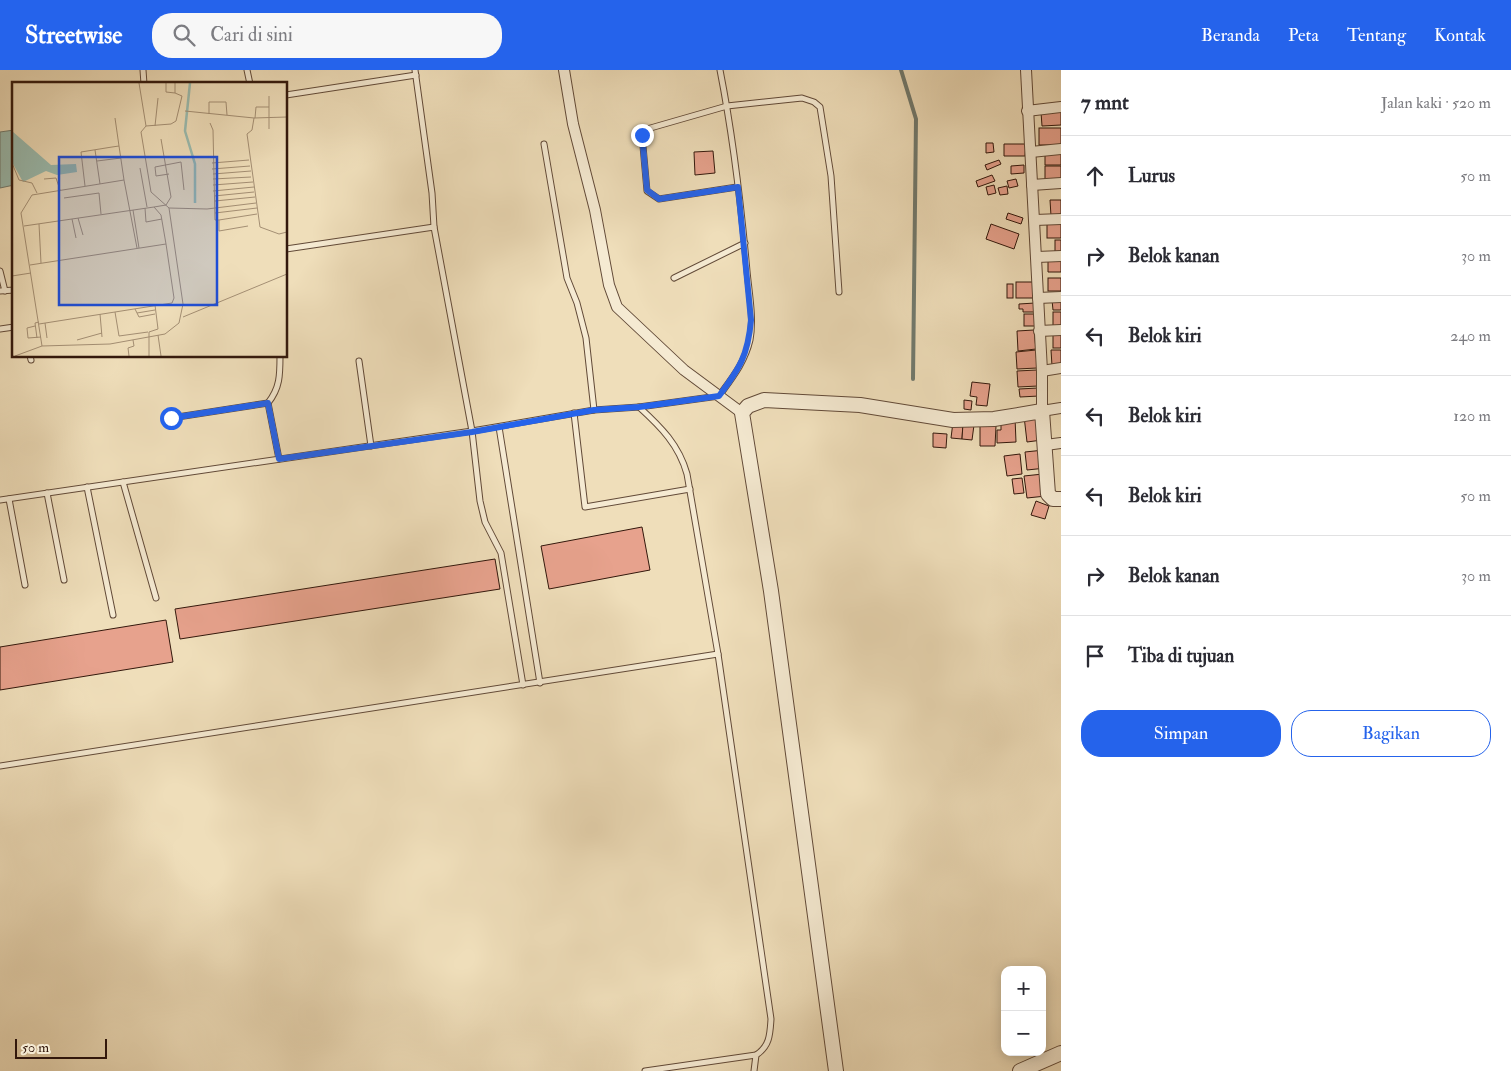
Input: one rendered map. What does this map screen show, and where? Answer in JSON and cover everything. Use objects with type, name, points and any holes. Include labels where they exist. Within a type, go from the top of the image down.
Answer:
[{"type":"street","points":[[564,70],[573,124],[595,210],[609,285],[617,307],[625,317],[684,370],[742,413],[772,600],[836,1071]]},
{"type":"street","points":[[1026,70],[1035,220],[1042,410],[1048,494],[1052,499],[1061,499]]},
{"type":"street","points":[[1027,111],[1061,107]]},
{"type":"street","points":[[1030,152],[1061,149]]},
{"type":"street","points":[[1032,185],[1061,183]]},
{"type":"street","points":[[1035,220],[1061,219]]},
{"type":"street","points":[[1036,257],[1061,256]]},
{"type":"street","points":[[1038,298],[1061,297]]},
{"type":"street","points":[[1039,331],[1061,330]]},
{"type":"street","points":[[1042,371],[1061,368]]},
{"type":"street","points":[[742,413],[748,406],[764,400],[875,407],[952,420],[994,419],[1061,408]]},
{"type":"street","points":[[1046,445],[1061,443]]},
{"type":"street","points":[[1020,1071],[1061,1053]]},
{"type":"lane","points":[[0,500],[472,432],[594,410],[639,407],[719,396],[741,366],[750,339],[751,320],[745,243],[727,106],[720,70]]},
{"type":"lane","points":[[288,95],[416,72],[431,184],[434,227],[472,432],[480,501],[485,522],[501,554],[523,685]]},
{"type":"lane","points":[[738,187],[659,199],[647,190],[642,135],[647,129],[727,106],[802,98],[814,102],[820,107],[832,176],[840,292]]},
{"type":"lane","points":[[544,144],[567,278],[577,303],[586,338],[594,410]]},
{"type":"lane","points":[[288,249],[434,227]]},
{"type":"lane","points":[[674,278],[745,243]]},
{"type":"lane","points":[[0,271],[2,291]]},
{"type":"lane","points":[[171,418],[268,403],[276,392],[280,380],[280,358]]},
{"type":"lane","points":[[359,361],[371,446]]},
{"type":"lane","points":[[268,403],[279,459]]},
{"type":"lane","points":[[639,407],[666,433],[677,448],[683,459],[690,489],[718,654],[771,1018],[770,1038],[766,1049],[756,1055],[645,1071]]},
{"type":"lane","points":[[574,413],[585,507],[690,489]]},
{"type":"lane","points":[[499,426],[540,683]]},
{"type":"lane","points":[[123,482],[156,598]]},
{"type":"lane","points":[[86,488],[113,615]]},
{"type":"lane","points":[[46,493],[64,580]]},
{"type":"lane","points":[[8,499],[25,586]]},
{"type":"lane","points":[[0,766],[718,654]]},
{"type":"lane","points":[[754,1071],[756,1055]]},
{"type":"water","points":[[12,130],[12,185],[0,188],[0,132]]},
{"type":"building","points":[[1061,111],[1061,125],[1042,126],[1041,112]]},
{"type":"building","points":[[1039,128],[1061,128],[1061,145],[1039,145]]},
{"type":"building","points":[[986,143],[993,143],[994,152],[986,153]]},
{"type":"building","points":[[1004,144],[1026,144],[1025,156],[1004,156]]},
{"type":"building","points":[[713,151],[715,173],[695,175],[694,152]]},
{"type":"building","points":[[1045,151],[1061,151],[1061,165],[1045,165]]},
{"type":"building","points":[[999,160],[1001,164],[987,170],[985,165]]},
{"type":"building","points":[[1024,165],[1024,173],[1011,174],[1011,166]]},
{"type":"building","points":[[1045,166],[1061,166],[1061,181],[1045,182]]},
{"type":"building","points":[[992,175],[995,181],[978,187],[976,181]]},
{"type":"building","points":[[1016,179],[1018,186],[1009,188],[1007,181]]},
{"type":"building","points":[[994,185],[996,193],[988,195],[986,187]]},
{"type":"building","points":[[1007,186],[1008,194],[1000,195],[998,188]]},
{"type":"building","points":[[1050,200],[1061,200],[1061,216],[1051,216]]},
{"type":"building","points":[[1008,213],[1023,218],[1021,224],[1006,219]]},
{"type":"building","points":[[1047,222],[1061,222],[1061,238],[1047,238]]},
{"type":"building","points":[[991,224],[1019,234],[1014,249],[986,239]]},
{"type":"building","points":[[1055,240],[1061,240],[1061,253],[1055,253]]},
{"type":"building","points":[[1048,260],[1061,261],[1061,272],[1048,272]]},
{"type":"building","points":[[1048,278],[1061,278],[1061,291],[1048,291]]},
{"type":"building","points":[[1016,282],[1033,282],[1033,298],[1016,298]]},
{"type":"building","points":[[1007,284],[1013,284],[1013,298],[1007,298]]},
{"type":"building","points":[[1052,300],[1061,300],[1061,310],[1053,310]]},
{"type":"building","points":[[1035,303],[1035,312],[1023,312],[1023,309],[1019,309],[1019,304]]},
{"type":"building","points":[[1053,312],[1061,312],[1061,328],[1053,328]]},
{"type":"building","points":[[1024,314],[1035,314],[1035,326],[1024,326]]},
{"type":"building","points":[[1034,330],[1036,349],[1018,351],[1017,331]]},
{"type":"building","points":[[1053,333],[1061,333],[1061,348],[1053,348]]},
{"type":"building","points":[[1036,350],[1037,368],[1017,369],[1016,352]]},
{"type":"building","points":[[1051,350],[1061,350],[1061,365],[1052,366]]},
{"type":"building","points":[[1037,370],[1038,386],[1018,387],[1017,371]]},
{"type":"building","points":[[972,382],[990,384],[987,406],[976,405],[977,397],[970,396]]},
{"type":"building","points":[[1038,388],[1039,396],[1020,397],[1019,389]]},
{"type":"building","points":[[964,400],[972,401],[971,410],[964,409]]},
{"type":"building","points":[[1039,414],[1042,440],[1027,442],[1024,416]]},
{"type":"building","points":[[1015,418],[1016,442],[997,443],[997,430],[1001,430],[1001,419]]},
{"type":"building","points":[[953,422],[963,423],[962,439],[951,438]]},
{"type":"building","points":[[963,423],[974,425],[972,440],[962,439]]},
{"type":"building","points":[[980,425],[996,426],[995,446],[980,446]]},
{"type":"building","points":[[933,433],[947,434],[946,448],[933,447]]},
{"type":"building","points":[[1044,450],[1046,468],[1027,470],[1025,452]]},
{"type":"building","points":[[1020,454],[1022,474],[1007,476],[1004,456]]},
{"type":"building","points":[[1043,474],[1046,496],[1027,498],[1024,476]]},
{"type":"building","points":[[1022,478],[1024,493],[1014,494],[1012,479]]},
{"type":"building","points":[[1036,501],[1049,506],[1045,519],[1031,515]]},
{"type":"building","points":[[642,527],[650,570],[549,589],[541,546]]},
{"type":"building","points":[[495,559],[500,589],[180,639],[175,609]]},
{"type":"building","points":[[166,620],[173,662],[0,690],[0,647]]},
{"type":"waterway","points":[[901,70],[916,119],[913,379]]},
{"type":"route","points":[[171,418],[268,403],[279,459],[472,432],[594,410],[639,407],[719,396],[741,366],[750,339],[751,320],[745,243],[738,187],[659,199],[652,196],[647,190],[642,135]]}]
